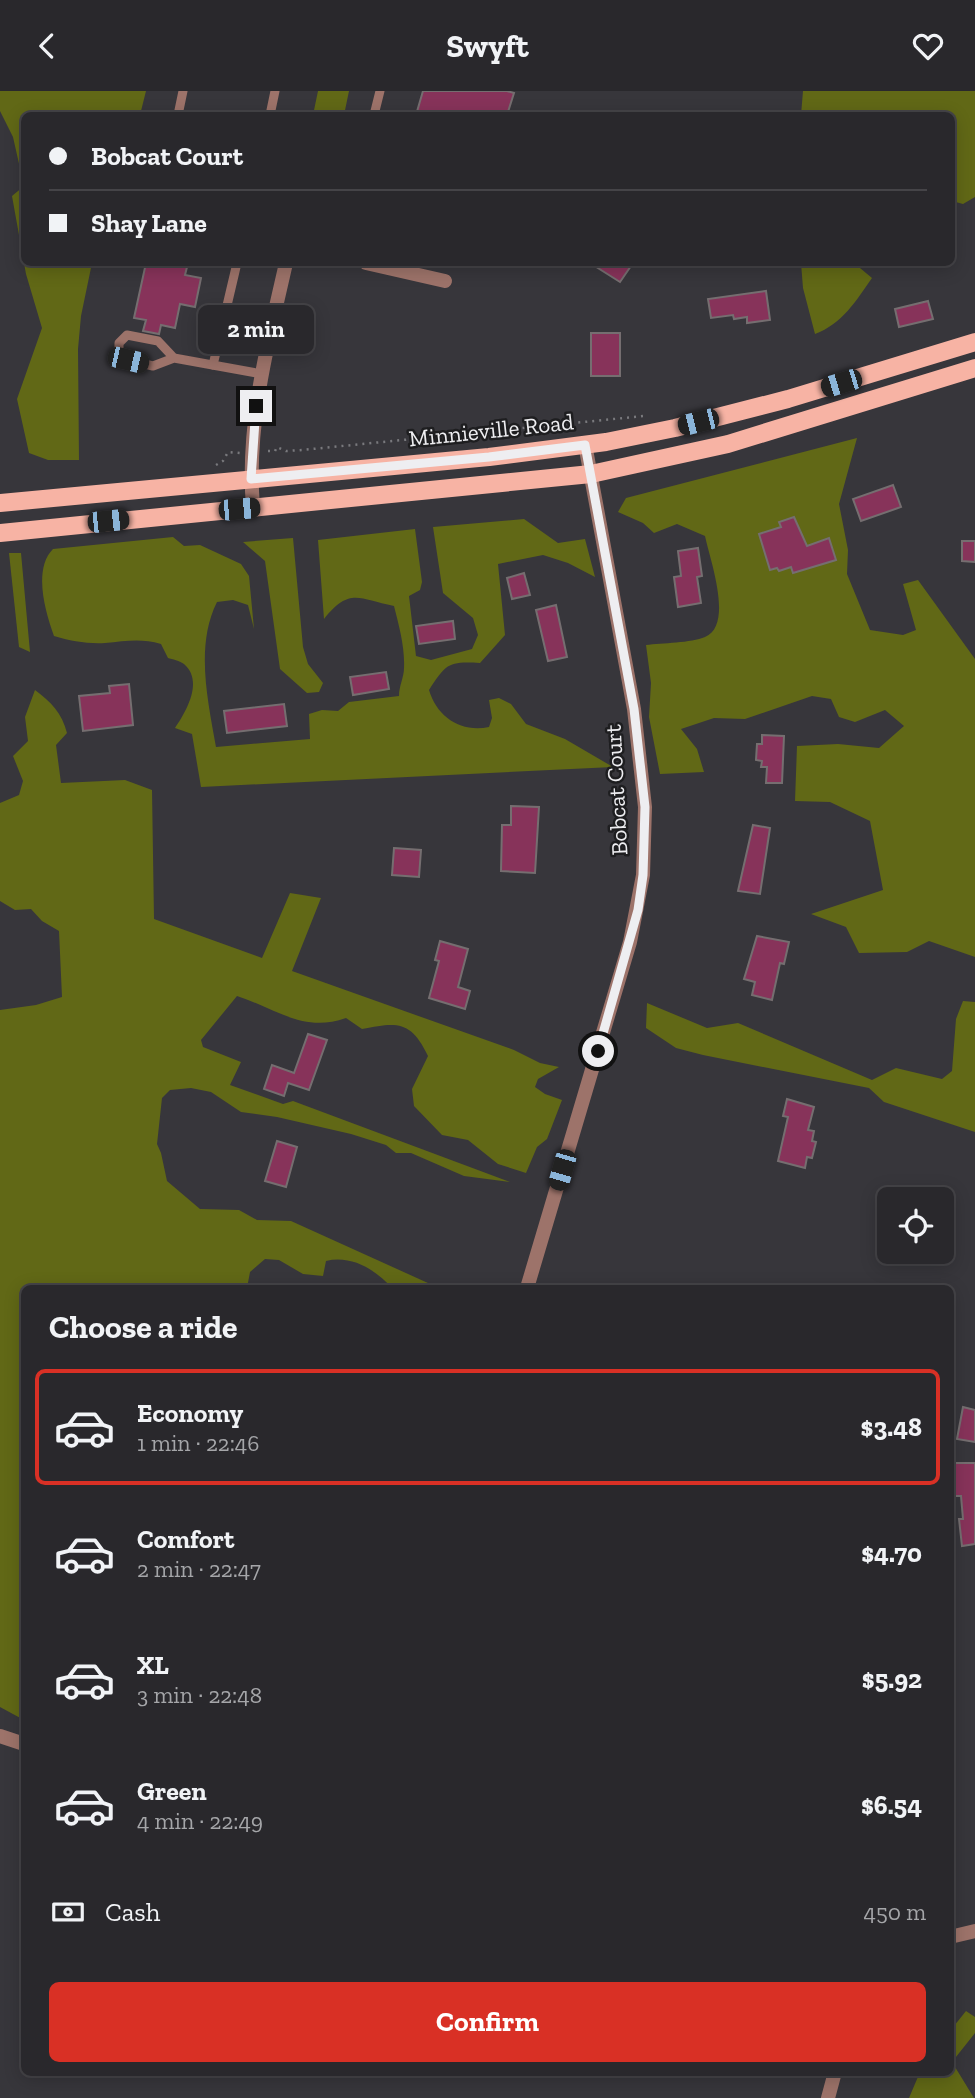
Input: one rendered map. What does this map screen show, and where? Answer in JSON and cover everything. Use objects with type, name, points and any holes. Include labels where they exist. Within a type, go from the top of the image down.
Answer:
[{"type":"main road","name":"Minnieville Road","points":[[0,503],[489,457],[585,445],[675,428],[788,400],[975,342]]},
{"type":"main road","points":[[0,533],[591,474],[728,444],[975,368]]},
{"type":"street","points":[[253,507],[251,479],[256,406],[285,266]]},
{"type":"street","points":[[379,266],[445,281]]},
{"type":"street","name":"Bobcat Court","points":[[528,1285],[630,942],[643,875],[645,807],[636,720],[585,445]]},
{"type":"street","points":[[0,1736],[21,1743]]},
{"type":"street","points":[[954,1936],[975,1931]]},
{"type":"street","points":[[828,2098],[834,2076]]},
{"type":"lane","points":[[179,112],[183,91]]},
{"type":"lane","points":[[271,112],[275,91]]},
{"type":"lane","points":[[375,112],[380,91]]},
{"type":"lane","points":[[213,365],[236,266]]},
{"type":"lane","points":[[174,358],[158,341],[127,335],[119,343],[119,355],[153,366],[174,358],[262,374]]},
{"type":"path","points":[[275,450],[277,447],[302,450],[476,434],[592,419],[647,416]]},
{"type":"green space","points":[[0,91],[146,91],[141,112],[21,112],[21,173],[13,137],[0,111]]},
{"type":"green space","points":[[318,91],[349,91],[345,112],[314,112]]},
{"type":"green space","points":[[803,91],[975,91],[975,197],[963,204],[955,202],[955,112],[801,112]]},
{"type":"green space","points":[[21,188],[21,246],[12,196]]},
{"type":"green space","points":[[25,266],[91,266],[81,316],[78,349],[79,460],[48,460],[29,453],[17,399],[42,328]]},
{"type":"green space","points":[[801,266],[858,266],[872,278],[841,318],[815,334],[803,288]]},
{"type":"green space","points":[[857,438],[839,504],[848,550],[847,574],[870,630],[903,635],[916,630],[903,584],[918,580],[975,659],[975,957],[929,941],[907,952],[859,953],[846,927],[811,914],[883,890],[870,821],[830,802],[795,801],[797,746],[838,744],[879,748],[904,726],[885,710],[855,722],[839,717],[831,699],[812,696],[745,719],[714,718],[681,729],[697,749],[704,772],[660,774],[649,717],[651,683],[646,645],[684,642],[705,637],[714,630],[718,620],[718,591],[705,536],[677,524],[654,533],[643,523],[618,512],[626,498]]},
{"type":"green space","points":[[524,519],[558,543],[585,539],[595,577],[568,563],[543,555],[498,564],[505,635],[480,663],[449,666],[429,690],[444,715],[460,725],[469,728],[489,727],[492,718],[489,700],[499,698],[511,704],[526,724],[565,739],[613,767],[201,787],[192,734],[175,728],[191,696],[193,679],[190,671],[184,664],[168,658],[161,644],[154,642],[92,643],[54,636],[44,603],[43,568],[53,549],[173,537],[184,546],[200,545],[241,564],[249,576],[254,629],[248,605],[233,600],[217,602],[206,637],[205,674],[216,747],[310,739],[309,714],[322,710],[338,711],[349,702],[399,696],[404,668],[403,644],[394,606],[363,599],[348,599],[341,602],[324,619],[318,540],[415,529],[422,582],[420,590],[409,596],[416,656],[431,660],[472,649],[478,635],[473,618],[443,593],[433,527]]},
{"type":"green space","points":[[293,538],[303,647],[308,664],[323,683],[319,692],[307,693],[280,669],[265,561],[243,542]]},
{"type":"green space","points":[[9,553],[21,553],[30,652],[19,647]]},
{"type":"green space","points":[[35,690],[55,709],[62,720],[67,733],[56,745],[61,783],[125,780],[152,790],[154,919],[262,958],[290,893],[321,898],[292,971],[514,1050],[540,1063],[559,1067],[538,1079],[535,1087],[562,1100],[547,1139],[537,1147],[526,1173],[498,1164],[468,1140],[442,1135],[414,1106],[412,1089],[428,1056],[422,1044],[409,1030],[394,1025],[362,1029],[346,1018],[331,1022],[303,1021],[237,996],[201,1040],[203,1047],[241,1062],[230,1085],[283,1104],[293,1101],[510,1182],[464,1176],[411,1153],[396,1153],[386,1145],[351,1134],[277,1117],[241,1112],[211,1092],[191,1088],[170,1090],[162,1098],[157,1144],[167,1181],[200,1209],[239,1210],[257,1220],[291,1221],[432,1285],[389,1285],[362,1265],[344,1260],[326,1261],[323,1276],[303,1274],[279,1260],[265,1259],[250,1272],[248,1285],[21,1285],[21,1718],[0,1707],[0,1010],[36,1005],[62,997],[59,931],[42,921],[31,909],[15,910],[0,901],[0,803],[19,795],[23,781],[13,756],[28,741],[25,717]]},
{"type":"green space","points":[[963,1001],[975,1002],[975,1132],[884,1102],[869,1088],[676,1048],[646,1028],[647,1003],[707,1028],[738,1023],[872,1080],[896,1068],[942,1079],[952,1071],[956,1019]]},
{"type":"green space","points":[[966,2011],[975,2017],[975,2033],[954,2059],[954,2026]]},
{"type":"green space","points":[[954,2065],[974,2098],[909,2098],[918,2076],[954,2076]]},
{"type":"building","points":[[423,91],[514,93],[508,112],[417,112]]},
{"type":"building","points":[[145,266],[187,266],[185,275],[201,278],[195,307],[180,304],[175,328],[161,325],[159,334],[143,331],[146,320],[134,318]]},
{"type":"building","points":[[595,266],[631,266],[620,282]]},
{"type":"building","points":[[766,291],[770,320],[747,323],[747,317],[734,319],[733,315],[711,318],[708,299]]},
{"type":"building","points":[[928,301],[933,319],[899,327],[895,309]]},
{"type":"building","points":[[591,333],[620,333],[620,376],[591,376]]},
{"type":"building","points":[[893,485],[901,507],[861,521],[853,499]]},
{"type":"building","points":[[794,517],[807,546],[829,538],[836,560],[793,573],[791,567],[779,571],[777,568],[770,570],[759,534],[781,527],[779,522]]},
{"type":"building","points":[[962,541],[975,541],[975,562],[962,561]]},
{"type":"building","points":[[698,548],[702,576],[697,577],[701,603],[678,607],[674,577],[681,576],[678,551]]},
{"type":"building","points":[[524,573],[530,595],[512,599],[507,578]]},
{"type":"building","points":[[556,605],[567,657],[548,661],[536,610]]},
{"type":"building","points":[[453,621],[455,639],[419,644],[416,626]]},
{"type":"building","points":[[386,672],[389,689],[353,695],[350,677]]},
{"type":"building","points":[[129,684],[133,725],[83,731],[79,696],[110,693],[109,686]]},
{"type":"building","points":[[284,704],[287,726],[227,733],[224,711]]},
{"type":"building","points":[[762,735],[784,736],[782,783],[766,783],[767,767],[761,767],[762,761],[756,760],[757,744],[762,744]]},
{"type":"building","points":[[511,806],[539,807],[535,873],[501,871],[502,825],[511,825]]},
{"type":"building","points":[[753,825],[770,828],[760,894],[738,891]]},
{"type":"building","points":[[394,848],[421,850],[419,877],[392,875]]},
{"type":"building","points":[[757,936],[789,942],[784,964],[780,963],[772,1000],[752,995],[755,982],[744,979]]},
{"type":"building","points":[[440,941],[468,949],[458,987],[470,991],[465,1009],[429,998],[439,961],[435,960]]},
{"type":"building","points":[[308,1034],[327,1040],[309,1090],[288,1083],[284,1096],[264,1089],[272,1065],[294,1073]]},
{"type":"building","points":[[787,1099],[814,1107],[808,1130],[814,1131],[812,1141],[816,1142],[812,1158],[807,1157],[805,1168],[778,1161],[788,1117],[783,1116]]},
{"type":"building","points":[[277,1141],[297,1147],[286,1187],[265,1181]]},
{"type":"building","points":[[963,1407],[975,1410],[975,1442],[957,1439]]},
{"type":"building","points":[[955,1463],[975,1463],[975,1544],[962,1546],[959,1519],[963,1519],[961,1496],[954,1496]]},
{"type":"route","points":[[256,406],[251,479],[489,457],[585,445],[634,709],[645,807],[645,846],[638,910],[598,1051]]}]
